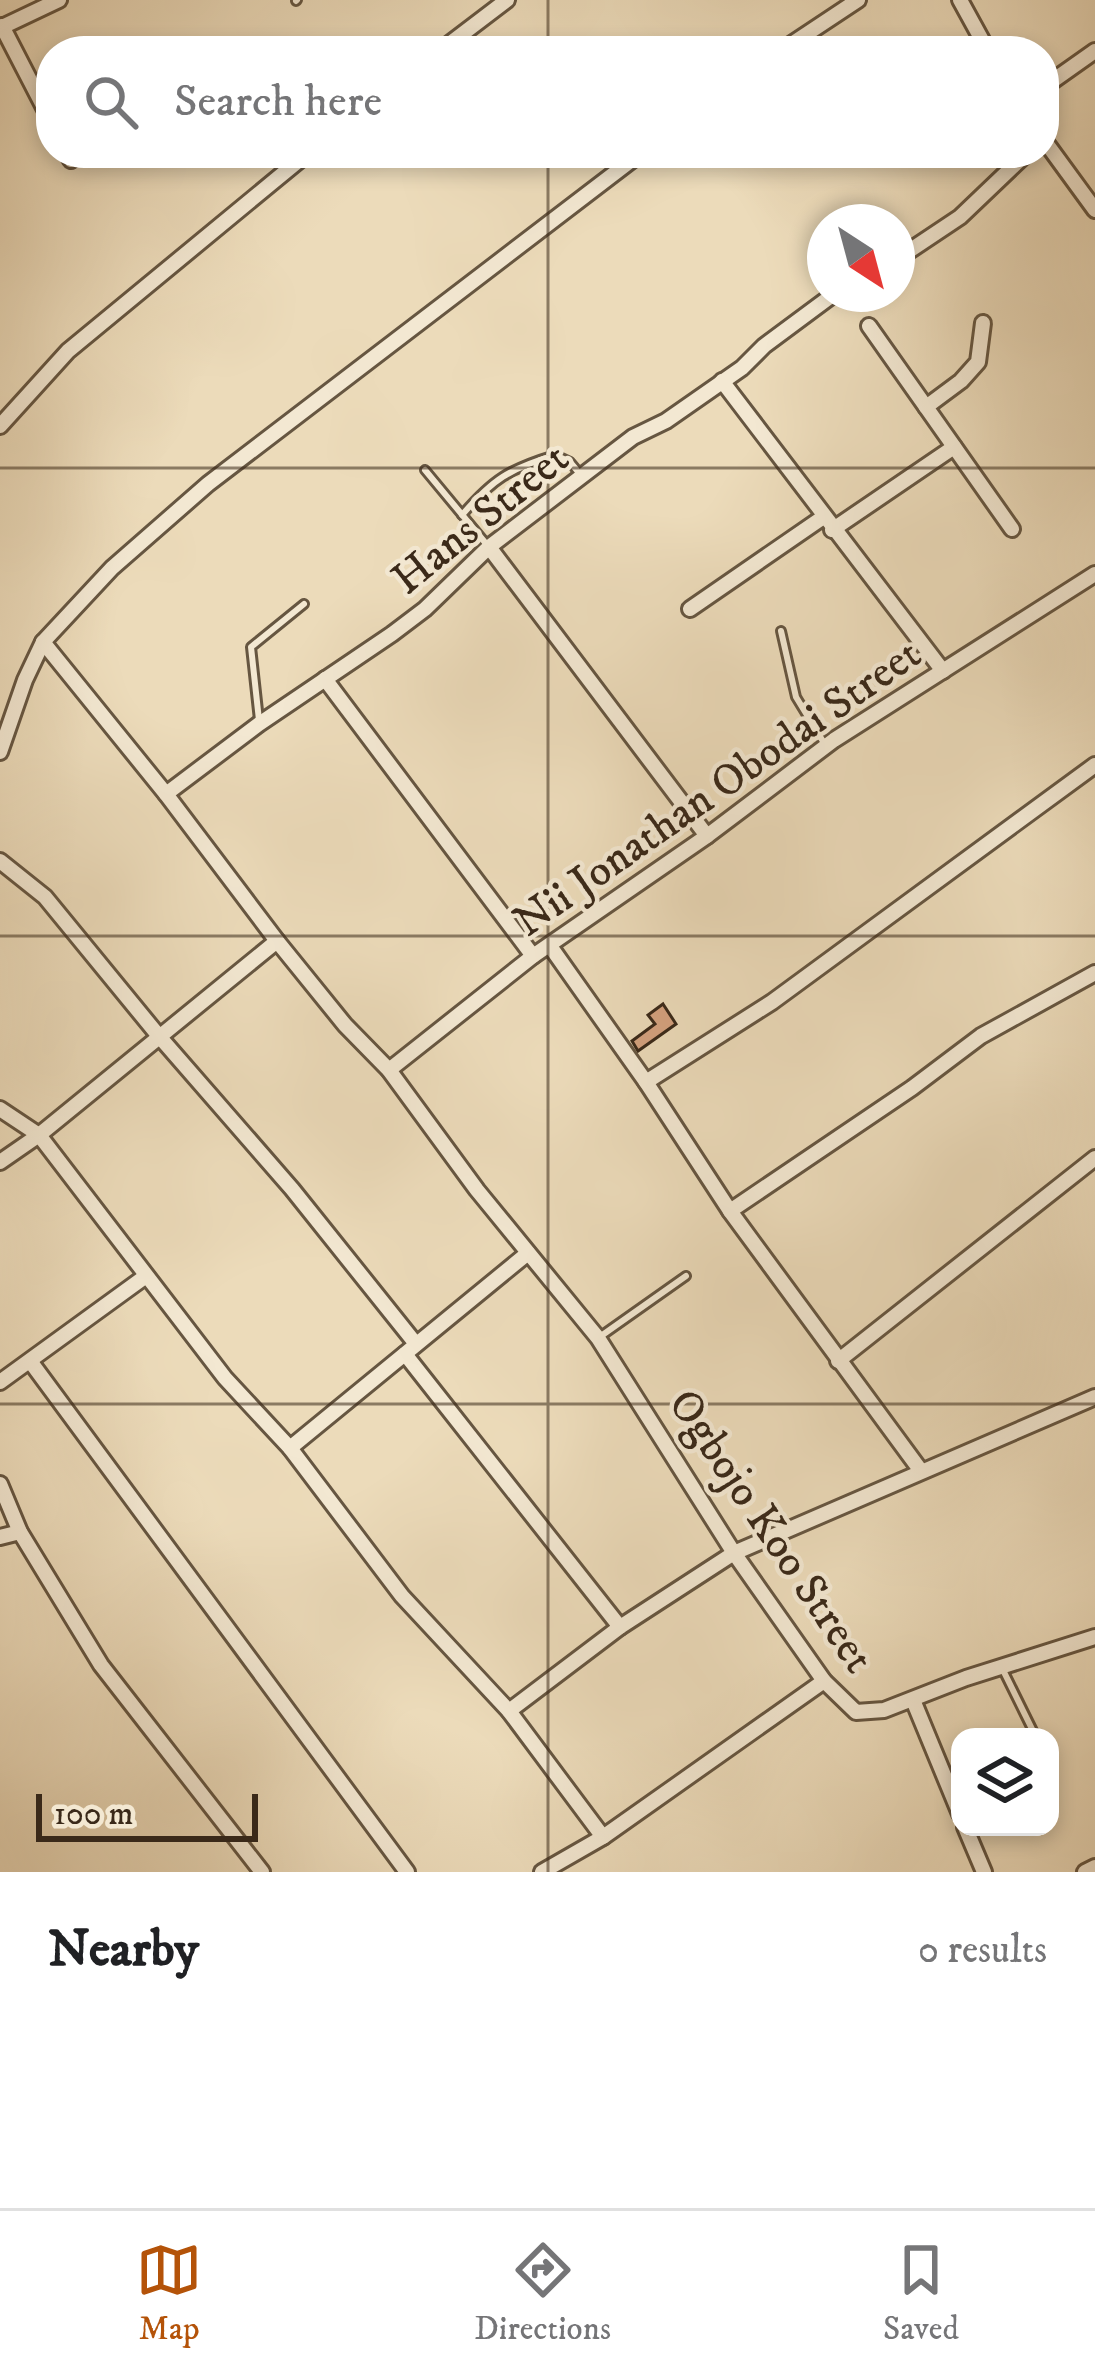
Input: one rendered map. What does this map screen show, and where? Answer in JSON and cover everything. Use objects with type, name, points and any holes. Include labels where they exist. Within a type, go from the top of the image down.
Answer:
[{"type":"street","points":[[460,36],[507,0]]},
{"type":"street","points":[[804,36],[858,0]]},
{"type":"street","points":[[979,36],[963,7],[981,0]]},
{"type":"street","points":[[36,83],[1,27],[50,1]]},
{"type":"street","points":[[1059,76],[1095,51]]},
{"type":"street","points":[[1059,161],[1095,210]]},
{"type":"street","points":[[0,427],[68,351],[290,168]]},
{"type":"street","points":[[0,752],[43,642],[112,568],[208,484],[621,168]]},
{"type":"street","points":[[915,247],[960,217],[1011,168]]},
{"type":"street","name":"Hans Street","points":[[166,794],[425,609],[489,547],[633,437],[722,381],[811,312]]},
{"type":"street","points":[[926,407],[978,362],[983,323]]},
{"type":"street","points":[[869,326],[1012,530]]},
{"type":"street","points":[[722,381],[943,671]]},
{"type":"street","points":[[690,609],[954,447]]},
{"type":"street","points":[[489,547],[707,836]]},
{"type":"street","name":"Nii Jonathan Obodai Street","points":[[389,1070],[533,956],[707,836],[826,746],[1095,574]]},
{"type":"street","points":[[43,642],[277,941],[345,1025],[389,1070]]},
{"type":"street","points":[[325,679],[533,956]]},
{"type":"street","points":[[646,1082],[772,1002],[1095,765]]},
{"type":"street","points":[[0,861],[45,897],[292,1189],[620,1627]]},
{"type":"street","points":[[0,1162],[277,941]]},
{"type":"street","points":[[550,946],[730,1211],[921,1472]]},
{"type":"street","points":[[730,1211],[981,1036],[1095,973]]},
{"type":"street","name":"Ogbojo Koo Street","points":[[389,1070],[477,1190],[598,1338],[670,1445],[734,1553],[824,1681],[856,1712],[884,1711],[1095,1637]]},
{"type":"street","points":[[0,1109],[39,1135],[225,1378],[290,1448],[402,1596],[509,1711],[603,1837]]},
{"type":"street","points":[[838,1361],[1095,1158]]},
{"type":"street","points":[[290,1448],[528,1252]]},
{"type":"street","points":[[0,1382],[146,1276]]},
{"type":"street","points":[[30,1361],[407,1872]]},
{"type":"street","points":[[509,1711],[620,1627],[734,1553],[1095,1396]]},
{"type":"street","points":[[0,1484],[20,1532],[101,1665],[262,1872]]},
{"type":"street","points":[[0,1537],[20,1532]]},
{"type":"street","points":[[552,1869],[824,1681]]},
{"type":"street","points":[[913,1700],[951,1792]]},
{"type":"street","points":[[969,1836],[984,1872]]},
{"type":"street","points":[[1085,1872],[1095,1867]]},
{"type":"lane","points":[[462,515],[487,487],[518,466],[555,455],[570,462],[583,478]]},
{"type":"lane","points":[[425,470],[489,547]]},
{"type":"lane","points":[[260,724],[251,647],[304,604]]},
{"type":"lane","points":[[781,631],[796,697],[826,746]]},
{"type":"lane","points":[[598,1338],[686,1276]]},
{"type":"lane","points":[[1002,1668],[1032,1728]]},
{"type":"building","points":[[663,1004],[676,1024],[638,1051],[632,1041],[655,1024],[648,1015]]}]
